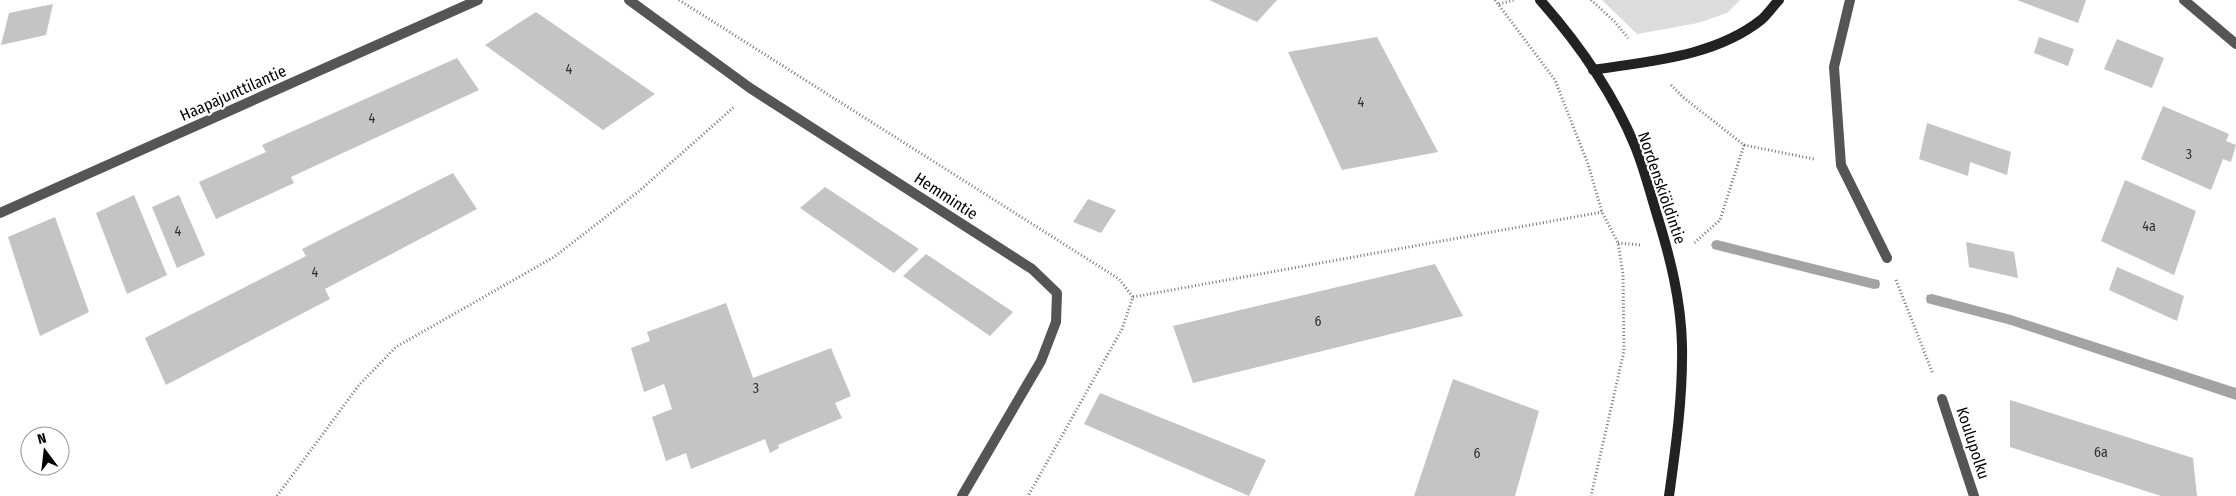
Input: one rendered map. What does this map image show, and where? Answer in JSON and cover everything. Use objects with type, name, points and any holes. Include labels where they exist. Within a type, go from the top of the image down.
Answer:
[{"type":"main road","name":"Nordenskiöldintie","points":[[1540,0],[1554,15],[1593,70],[1633,141],[1667,246],[1681,323],[1682,378],[1679,426],[1669,496]]},
{"type":"main road","points":[[1593,70],[1690,53],[1726,41],[1761,20],[1779,0]]},
{"type":"street","name":"Haapajunttilantie","points":[[0,213],[478,0]]},
{"type":"street","name":"Hemmintie","points":[[629,0],[750,88],[1032,270],[1057,293],[1056,322],[1041,361],[962,496]]},
{"type":"street","points":[[1850,0],[1834,67],[1841,165],[1887,258]]},
{"type":"street","points":[[2184,0],[2236,44]]},
{"type":"street","name":"Koulupolku","points":[[1942,399],[1974,496]]},
{"type":"path","points":[[1495,0],[1555,80],[1588,164],[1602,212],[1618,243],[1623,274],[1624,351],[1591,496]]},
{"type":"path","points":[[1499,4],[1514,0]]},
{"type":"path","points":[[1591,0],[1614,21],[1647,60],[1684,98],[1744,146],[1841,165]]},
{"type":"path","points":[[277,496],[359,385],[396,347],[455,316],[554,257],[638,192],[727,115],[750,88],[780,63]]},
{"type":"path","points":[[1618,243],[1667,246],[1691,245],[1720,220],[1744,146]]},
{"type":"path","points":[[1133,297],[1602,212]]},
{"type":"path","points":[[1887,258],[1917,330],[1942,399]]},
{"type":"shaded area","points":[[1602,0],[1740,0],[1727,13],[1698,23],[1637,34]]},
{"type":"building","points":[[1209,0],[1277,0],[1257,22]]},
{"type":"building","points":[[2017,0],[2086,0],[2078,23]]},
{"type":"building","points":[[53,4],[46,35],[1,45],[9,13]]},
{"type":"building","points":[[536,12],[655,94],[603,130],[485,45]]},
{"type":"building","points":[[1377,37],[1438,152],[1342,170],[1288,52]]},
{"type":"building","points":[[2039,37],[2074,49],[2068,66],[2034,53]]},
{"type":"building","points":[[2117,39],[2164,58],[2152,88],[2104,69]]},
{"type":"building","points":[[457,58],[479,90],[291,177],[294,183],[216,219],[199,182],[266,152],[262,145]]},
{"type":"building","points":[[2163,106],[2229,134],[2226,141],[2236,145],[2231,162],[2223,159],[2211,190],[2141,159]]},
{"type":"building","points":[[1927,123],[2011,152],[2007,175],[1970,162],[1968,176],[1919,159]]},
{"type":"building","points":[[453,173],[477,209],[325,289],[330,299],[166,385],[145,338],[306,256],[302,249]]},
{"type":"building","points":[[2125,180],[2196,211],[2174,275],[2101,241]]},
{"type":"building","points":[[825,187],[919,249],[894,273],[800,208]]},
{"type":"building","points":[[134,195],[167,275],[127,294],[96,213]]},
{"type":"building","points":[[179,195],[205,255],[177,268],[152,207]]},
{"type":"building","points":[[1088,199],[1116,210],[1101,233],[1073,222]]},
{"type":"building","points":[[55,217],[89,312],[40,336],[8,237]]},
{"type":"building","points":[[1966,242],[2014,252],[2018,278],[1969,267]]},
{"type":"building","points":[[926,254],[1013,312],[990,336],[903,276]]},
{"type":"building","points":[[1435,264],[1463,316],[1193,383],[1173,326]]},
{"type":"building","points":[[2117,267],[2184,296],[2177,321],[2109,290]]},
{"type":"building","points":[[726,303],[753,378],[831,348],[851,396],[835,403],[842,418],[778,445],[779,448],[770,453],[765,439],[691,469],[686,453],[666,461],[652,417],[672,409],[664,384],[644,392],[631,348],[650,341],[647,332]]},
{"type":"building","points":[[1453,379],[1539,411],[1515,496],[1414,496]]},
{"type":"building","points":[[1100,393],[1266,460],[1249,496],[1084,424]]},
{"type":"building","points":[[2010,400],[2193,458],[2197,496],[2161,496],[2010,447]]},
{"type":"waterway","points":[[1717,245],[1874,284]]},
{"type":"waterway","points":[[1932,299],[2011,320],[2236,394]]}]
